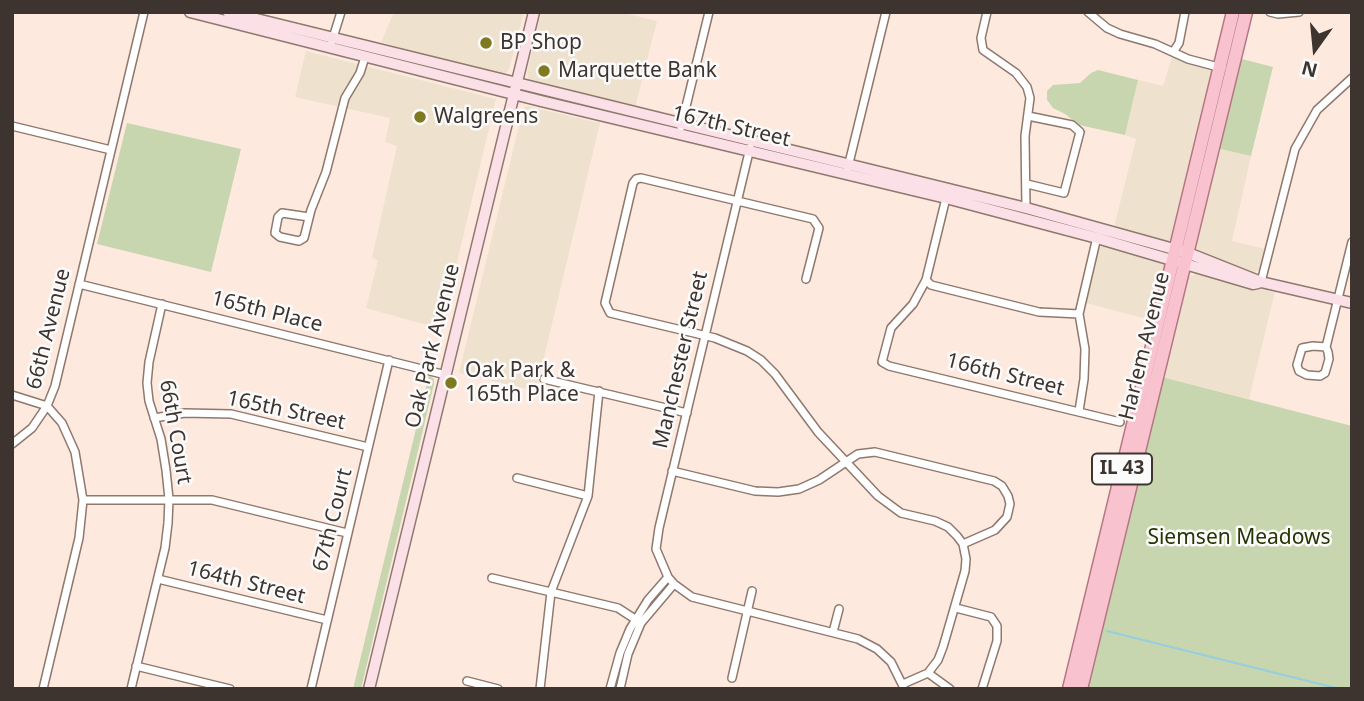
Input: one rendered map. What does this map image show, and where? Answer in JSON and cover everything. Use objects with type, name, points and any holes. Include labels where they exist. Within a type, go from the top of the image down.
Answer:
[{"type":"main road","name":"167th Street","points":[[190,12],[331,43],[947,193],[1098,233],[1261,282],[1352,303]]},
{"type":"main road","name":"167th Street","points":[[228,12],[331,43],[365,57],[516,89]]},
{"type":"main road","name":"Oak Park Avenue","points":[[369,689],[534,12]]},
{"type":"main road","name":"Harlem Avenue","points":[[1081,689],[1225,68],[1233,12]]},
{"type":"main road","name":"Harlem Avenue","points":[[1225,68],[1245,12]]},
{"type":"main road","name":"Harlem Avenue","points":[[1069,689],[1181,257]]},
{"type":"street","name":"66th Avenue","points":[[43,689],[79,538],[83,500],[75,452],[62,423],[47,406],[55,386],[144,12]]},
{"type":"street","points":[[331,43],[341,12]]},
{"type":"street","points":[[681,129],[709,12]]},
{"type":"street","points":[[847,170],[886,12]]},
{"type":"street","points":[[987,12],[981,38],[983,50],[1023,80],[1030,97],[1025,136],[1025,213]]},
{"type":"street","points":[[1088,12],[1107,28],[1120,34],[1155,44],[1188,59],[1225,68]]},
{"type":"street","points":[[1173,52],[1179,43],[1185,12]]},
{"type":"street","points":[[1269,12],[1299,12]]},
{"type":"street","points":[[309,217],[282,213],[278,217],[275,233],[280,237],[303,240],[326,172],[345,98],[360,73],[365,57]]},
{"type":"street","points":[[1261,282],[1295,149],[1317,110],[1352,78]]},
{"type":"street","points":[[1027,184],[1063,193],[1080,132],[1072,125],[1028,116]]},
{"type":"street","points":[[12,126],[111,150]]},
{"type":"street","name":"Manchester Street","points":[[674,584],[668,577],[656,549],[659,527],[750,146]]},
{"type":"street","points":[[668,577],[648,600],[620,653],[611,685],[620,687],[638,621],[674,584],[692,597],[858,639],[877,649],[891,662],[903,687],[928,673],[938,660],[956,608],[965,571],[964,544],[948,527],[893,508],[878,496],[818,432],[775,374],[761,360],[733,344],[705,335],[610,313],[605,303],[633,183],[641,178],[817,222],[819,228],[806,279]]},
{"type":"street","points":[[947,193],[926,280],[931,285],[1039,312],[1079,314]]},
{"type":"street","points":[[1079,411],[1085,349],[1079,314],[1098,233]]},
{"type":"street","points":[[1326,346],[1302,348],[1297,365],[1299,371],[1315,376],[1325,373],[1329,359],[1326,346],[1352,243]]},
{"type":"street","name":"166th Street","points":[[926,280],[913,304],[891,328],[882,362],[888,366],[1120,422]]},
{"type":"street","name":"165th Place","points":[[79,284],[446,375]]},
{"type":"street","name":"66th Court","points":[[131,689],[165,548],[169,499],[161,439],[148,394],[147,369],[162,304]]},
{"type":"street","name":"67th Court","points":[[311,689],[389,360]]},
{"type":"street","points":[[544,379],[687,413]]},
{"type":"street","points":[[540,689],[551,593],[588,496],[599,391]]},
{"type":"street","points":[[12,395],[47,406],[32,428],[12,444]]},
{"type":"street","name":"165th Street","points":[[154,418],[185,413],[231,414],[368,447]]},
{"type":"street","points":[[673,471],[755,491],[778,492],[800,489],[864,452],[880,453],[998,483],[1005,490],[1009,501],[1005,520],[995,530],[964,544]]},
{"type":"street","points":[[517,478],[588,496]]},
{"type":"street","points":[[83,500],[212,500],[347,533]]},
{"type":"street","points":[[492,578],[618,608],[638,621]]},
{"type":"street","name":"164th Street","points":[[158,579],[327,620]]},
{"type":"street","points":[[732,678],[751,591]]},
{"type":"street","points":[[956,608],[991,617],[997,626],[996,641],[982,689]]},
{"type":"street","points":[[833,632],[839,609]]},
{"type":"street","points":[[136,666],[230,689]]},
{"type":"street","points":[[928,673],[950,689]]},
{"type":"street","points":[[467,681],[498,689]]},
{"type":"shaded area","points":[[394,12],[524,12],[509,69],[498,75],[381,42]]},
{"type":"shaded area","points":[[541,12],[620,12],[657,21],[635,108],[533,83],[528,78]]},
{"type":"shaded area","points":[[306,51],[496,99],[441,329],[366,308],[378,260],[372,258],[397,146],[385,142],[390,118],[295,97]]},
{"type":"shaded area","points":[[1172,57],[1212,69],[1215,74],[1176,235],[1170,241],[1161,242],[1114,227],[1136,139],[1125,135],[1138,80],[1163,86]]},
{"type":"shaded area","points":[[526,106],[600,123],[536,391],[459,373],[523,109]]},
{"type":"shaded area","points":[[1216,148],[1251,156],[1232,241],[1266,249],[1260,269],[1254,273],[1246,272],[1194,247]]},
{"type":"shaded area","points":[[1106,245],[1168,265],[1154,321],[1086,303],[1096,254],[1099,248]]},
{"type":"shaded area","points":[[1198,273],[1275,292],[1249,399],[1162,377],[1186,278]]},
{"type":"green space","points":[[1238,58],[1273,67],[1251,156],[1216,148]]},
{"type":"green space","points":[[1098,70],[1138,80],[1125,135],[1079,125],[1053,108],[1047,100],[1047,91],[1053,85],[1080,83]]},
{"type":"green space","points":[[127,123],[241,149],[211,272],[97,244]]},
{"type":"green space","points":[[429,375],[434,379],[434,384],[361,689],[353,689]]},
{"type":"green space","name":"Siemsen Meadows","points":[[1162,377],[1352,426],[1352,689],[1087,689]]},
{"type":"waterway","points":[[1107,631],[1340,689]]},
{"type":"place","name":"BP Shop","points":[[486,43]]},
{"type":"place","name":"Marquette Bank","points":[[544,71]]},
{"type":"place","name":"Walgreens","points":[[420,117]]},
{"type":"place","name":"Oak Park & 165th Place","points":[[451,383]]}]
